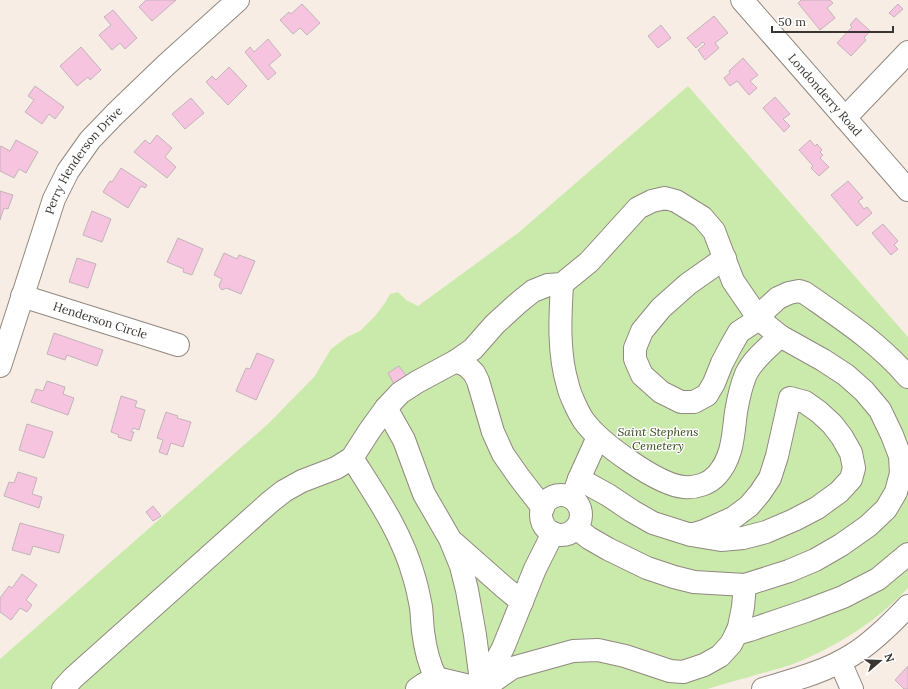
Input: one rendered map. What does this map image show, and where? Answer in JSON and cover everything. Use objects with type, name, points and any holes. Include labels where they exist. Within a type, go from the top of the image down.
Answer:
[{"type":"street","name":"Perry Henderson Drive","points":[[0,366],[54,199],[68,171],[90,140],[115,114],[238,0]]},
{"type":"street","name":"Londonderry Road","points":[[742,0],[908,190]]},
{"type":"street","points":[[845,118],[908,52]]},
{"type":"street","points":[[63,689],[73,678],[284,490],[336,468],[352,458],[386,408],[400,393],[456,361],[473,349],[495,324],[533,291],[548,285],[562,284],[589,262],[638,208],[652,201],[665,198],[676,201],[702,217],[714,231],[734,281],[759,319],[780,336],[823,360],[846,375],[864,391],[880,410],[900,456],[901,473],[896,492],[886,509],[868,526],[842,545],[815,560],[790,571],[745,584],[694,582],[674,577],[647,568],[615,552],[589,538],[576,528]]},
{"type":"street","points":[[725,258],[688,284],[666,303],[642,331],[635,348],[635,359],[642,375],[661,392],[682,402],[694,402],[707,395],[739,332],[759,319],[767,308],[778,298],[789,293],[799,292],[805,293],[878,346],[908,377]]},
{"type":"street","points":[[562,284],[560,338],[563,367],[568,387],[584,421],[598,437],[648,473],[668,483],[684,487],[695,487],[704,484],[717,476],[727,461],[732,445],[739,397],[747,373],[758,357],[780,336]]},
{"type":"street","name":"Henderson Circle","points":[[22,296],[178,345]]},
{"type":"street","points":[[456,361],[467,366],[474,373],[478,381],[493,432],[503,454],[543,508]]},
{"type":"street","points":[[598,437],[575,489],[581,511],[580,521],[576,528],[568,534],[558,535],[548,529],[543,522],[541,514],[543,508],[547,500],[555,496],[565,495],[575,489],[608,495],[653,523],[691,535],[721,540],[743,538],[766,532],[817,508],[839,492],[851,479],[854,468],[850,453],[842,437],[832,424],[819,412],[805,402],[790,398],[770,478],[760,493],[749,506],[733,518],[691,535]]},
{"type":"street","points":[[386,408],[404,440],[424,494],[450,539],[461,566],[476,636],[482,689]]},
{"type":"street","points":[[352,458],[385,510],[407,555],[414,576],[421,607],[422,631],[425,648],[436,678]]},
{"type":"street","points":[[482,689],[503,648],[535,569],[554,533]]},
{"type":"street","points":[[450,539],[504,588],[522,602]]},
{"type":"street","points":[[736,634],[843,597],[878,579],[908,554]]},
{"type":"street","points":[[417,689],[436,678],[482,689],[512,668],[572,651],[598,650],[625,656],[670,671],[684,672],[704,665],[720,656],[731,644],[739,627],[745,584]]},
{"type":"street","points":[[763,689],[818,672],[853,655],[888,626],[908,606]]},
{"type":"street","points":[[840,662],[852,689]]},
{"type":"green space","name":"Saint Stephens Cemetery","points":[[688,86],[908,337],[908,588],[885,610],[846,638],[794,664],[707,689],[0,689],[0,659],[268,424],[314,377],[331,349],[347,337],[360,331],[375,316],[390,294],[398,292],[406,300],[418,306],[518,233]]},
{"type":"building","points":[[146,0],[176,0],[152,21],[139,7]]},
{"type":"building","points":[[801,0],[830,0],[833,3],[827,8],[835,18],[820,30],[798,3]]},
{"type":"building","points":[[302,4],[320,23],[307,35],[300,28],[293,34],[280,20],[289,12],[291,14]]},
{"type":"building","points":[[898,4],[903,9],[894,17],[889,13]]},
{"type":"building","points":[[113,10],[137,38],[125,49],[120,43],[112,50],[99,35],[111,25],[104,17]]},
{"type":"building","points":[[714,16],[728,33],[715,43],[719,48],[705,60],[698,50],[705,44],[703,42],[696,48],[687,38]]},
{"type":"building","points":[[856,18],[870,31],[864,38],[866,40],[851,56],[837,43],[852,27],[850,25]]},
{"type":"building","points":[[661,25],[671,38],[658,48],[648,36]]},
{"type":"building","points":[[268,39],[281,55],[269,65],[276,73],[268,80],[245,52],[250,47],[254,52]]},
{"type":"building","points":[[81,47],[101,70],[90,80],[88,77],[77,86],[60,66]]},
{"type":"building","points":[[743,58],[758,75],[750,81],[757,88],[749,95],[737,81],[730,86],[724,78]]},
{"type":"building","points":[[229,67],[247,86],[228,105],[206,82],[212,76],[216,80]]},
{"type":"building","points":[[35,86],[64,107],[55,119],[49,114],[42,124],[25,112],[34,100],[28,96]]},
{"type":"building","points":[[775,97],[790,114],[783,119],[790,126],[784,132],[763,108]]},
{"type":"building","points":[[191,98],[204,113],[185,129],[172,114]]},
{"type":"building","points":[[157,135],[172,148],[165,157],[176,167],[167,178],[134,152],[145,140],[150,144]]},
{"type":"building","points":[[16,140],[38,152],[26,173],[19,169],[14,178],[0,171],[0,148],[1,146],[10,151]]},
{"type":"building","points":[[810,140],[815,146],[817,144],[822,150],[820,152],[823,155],[820,158],[829,167],[819,176],[811,168],[813,166],[799,150]]},
{"type":"building","points":[[121,168],[147,185],[145,188],[141,186],[128,208],[103,192]]},
{"type":"building","points":[[848,181],[863,198],[858,201],[864,209],[867,207],[872,213],[857,226],[831,195]]},
{"type":"building","points":[[0,191],[13,195],[8,209],[4,208],[0,220]]},
{"type":"building","points":[[92,211],[111,219],[102,242],[83,235]]},
{"type":"building","points":[[883,224],[898,241],[894,245],[898,249],[891,255],[872,233]]},
{"type":"building","points":[[178,238],[203,249],[192,275],[183,272],[184,269],[167,262]]},
{"type":"building","points":[[224,253],[237,259],[239,255],[255,261],[241,294],[226,288],[222,290],[219,285],[222,279],[214,275]]},
{"type":"building","points":[[77,258],[96,264],[88,288],[69,282]]},
{"type":"building","points":[[54,333],[103,350],[97,366],[67,355],[65,360],[47,354]]},
{"type":"building","points":[[257,353],[274,360],[256,400],[236,391],[246,368],[250,369]]},
{"type":"building","points":[[399,366],[408,378],[395,386],[388,373]]},
{"type":"building","points":[[47,381],[65,387],[63,394],[74,398],[68,415],[31,402],[36,389],[43,391]]},
{"type":"building","points":[[121,396],[137,401],[135,407],[145,410],[139,430],[133,428],[131,432],[134,432],[131,441],[118,437],[119,435],[111,432]]},
{"type":"building","points":[[166,412],[178,416],[177,418],[191,422],[183,447],[171,443],[167,455],[159,452],[163,440],[157,438]]},
{"type":"building","points":[[27,424],[53,432],[44,458],[19,450]]},
{"type":"building","points":[[18,472],[37,478],[32,494],[42,497],[39,508],[4,496],[9,482],[14,483]]},
{"type":"building","points":[[153,506],[161,516],[153,521],[146,512]]},
{"type":"building","points":[[20,523],[64,535],[59,553],[33,546],[30,555],[12,550]]},
{"type":"building","points":[[22,574],[37,585],[26,600],[32,605],[27,612],[20,608],[11,620],[0,612],[0,598],[9,586],[12,588]]},
{"type":"building","points":[[908,666],[908,689],[904,689],[895,680]]}]
